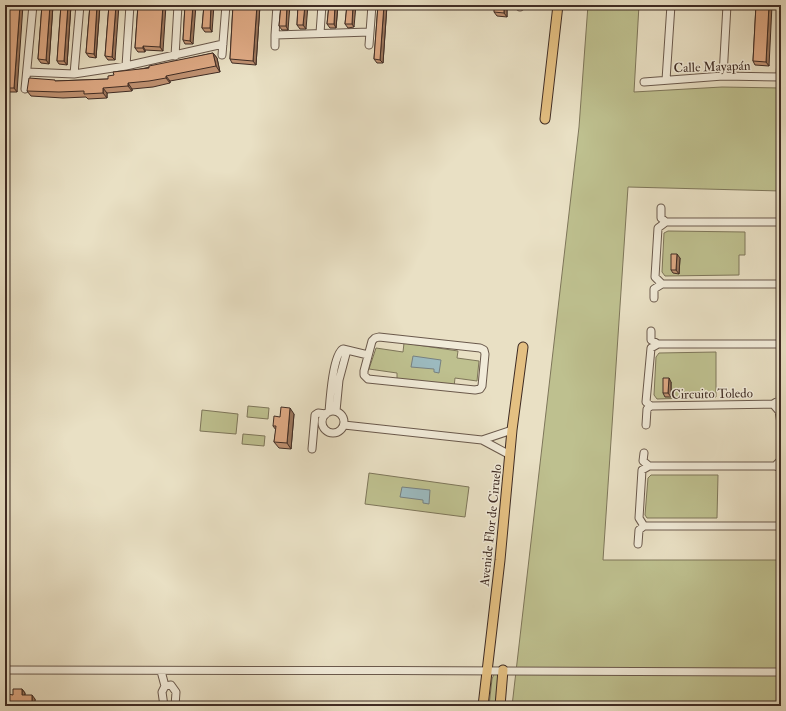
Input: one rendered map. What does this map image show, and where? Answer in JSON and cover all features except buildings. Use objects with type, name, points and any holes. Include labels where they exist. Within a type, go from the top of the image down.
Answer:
[{"type":"main road","points":[[545,119],[558,5]]},
{"type":"main road","name":"Avenide Flor de Ciruelo","points":[[483,706],[512,430],[523,346]]},
{"type":"main road","points":[[500,706],[503,670]]},
{"type":"street","points":[[25,89],[33,5]]},
{"type":"street","points":[[74,74],[80,5]]},
{"type":"street","points":[[126,66],[130,5]]},
{"type":"street","points":[[175,56],[178,5]]},
{"type":"street","points":[[222,55],[226,5]]},
{"type":"street","points":[[275,46],[277,5]]},
{"type":"street","points":[[320,33],[322,5]]},
{"type":"street","points":[[369,45],[372,5]]},
{"type":"street","points":[[666,80],[671,5]]},
{"type":"street","points":[[723,73],[727,5]]},
{"type":"street","points":[[275,34],[370,32]]},
{"type":"street","points":[[27,72],[74,74],[126,66],[223,44]]},
{"type":"street","points":[[780,75],[781,58]]},
{"type":"street","name":"Calle Mayapán","points":[[644,82],[723,73],[780,75]]},
{"type":"street","points":[[661,208],[660,218],[666,222],[781,222]]},
{"type":"street","points":[[662,284],[655,276],[658,228],[666,222]]},
{"type":"street","points":[[654,298],[654,289],[662,284],[781,284]]},
{"type":"street","points":[[651,331],[651,340],[658,344],[780,344]]},
{"type":"street","points":[[379,337],[480,348],[484,350],[485,354],[482,386],[480,389],[475,390],[368,378],[364,375],[364,371],[368,355],[372,341],[379,337]]},
{"type":"street","points":[[646,425],[647,409],[651,406],[646,402],[651,348],[658,344]]},
{"type":"street","points":[[312,449],[315,415],[318,413],[330,412],[339,412],[343,418],[344,425],[334,433],[327,432],[322,423],[322,420],[330,412],[332,379],[339,351],[343,348],[368,355]]},
{"type":"street","points":[[781,392],[780,400],[773,404],[779,411],[781,423]]},
{"type":"street","name":"Circuito Toledo","points":[[651,406],[773,404]]},
{"type":"street","points":[[344,425],[482,440],[510,455]]},
{"type":"street","points":[[482,440],[512,430]]},
{"type":"street","points":[[781,434],[781,443]]},
{"type":"street","points":[[644,453],[643,461],[649,466]]},
{"type":"street","points":[[644,526],[639,518],[642,470],[649,466],[778,467],[781,460]]},
{"type":"street","points":[[638,544],[639,530],[644,526],[781,526]]},
{"type":"street","points":[[5,670],[324,672],[503,670],[781,672]]},
{"type":"street","points":[[161,671],[164,686],[162,692],[164,706]]},
{"type":"street","points":[[164,686],[171,685],[176,692],[175,706]]},
{"type":"green space","points":[[588,5],[639,5],[634,92],[722,87],[781,88],[781,191],[628,187],[603,560],[781,560],[781,706],[512,706],[579,127]]},
{"type":"green space","points":[[668,231],[745,232],[745,255],[739,255],[739,275],[665,276],[662,272],[664,233]]},
{"type":"green space","points":[[404,343],[458,351],[457,358],[479,361],[477,381],[455,378],[454,387],[397,379],[397,373],[369,369],[376,348],[403,352]]},
{"type":"green space","points":[[716,352],[716,397],[657,399],[654,395],[656,357],[659,353]]},
{"type":"green space","points":[[248,406],[269,408],[268,419],[247,417]]},
{"type":"green space","points":[[202,410],[238,414],[236,434],[200,431]]},
{"type":"green space","points":[[243,434],[265,436],[264,446],[242,444]]},
{"type":"green space","points":[[369,473],[469,487],[465,517],[365,504]]},
{"type":"green space","points":[[651,475],[718,475],[717,518],[647,518],[645,515],[648,478]]},
{"type":"green space","points":[[494,674],[497,674],[499,679],[495,706],[489,706],[492,679]]},
{"type":"water","points":[[413,356],[441,360],[439,373],[434,372],[434,369],[411,367]]},
{"type":"water","points":[[402,487],[430,490],[429,504],[423,503],[423,500],[400,497]]}]
